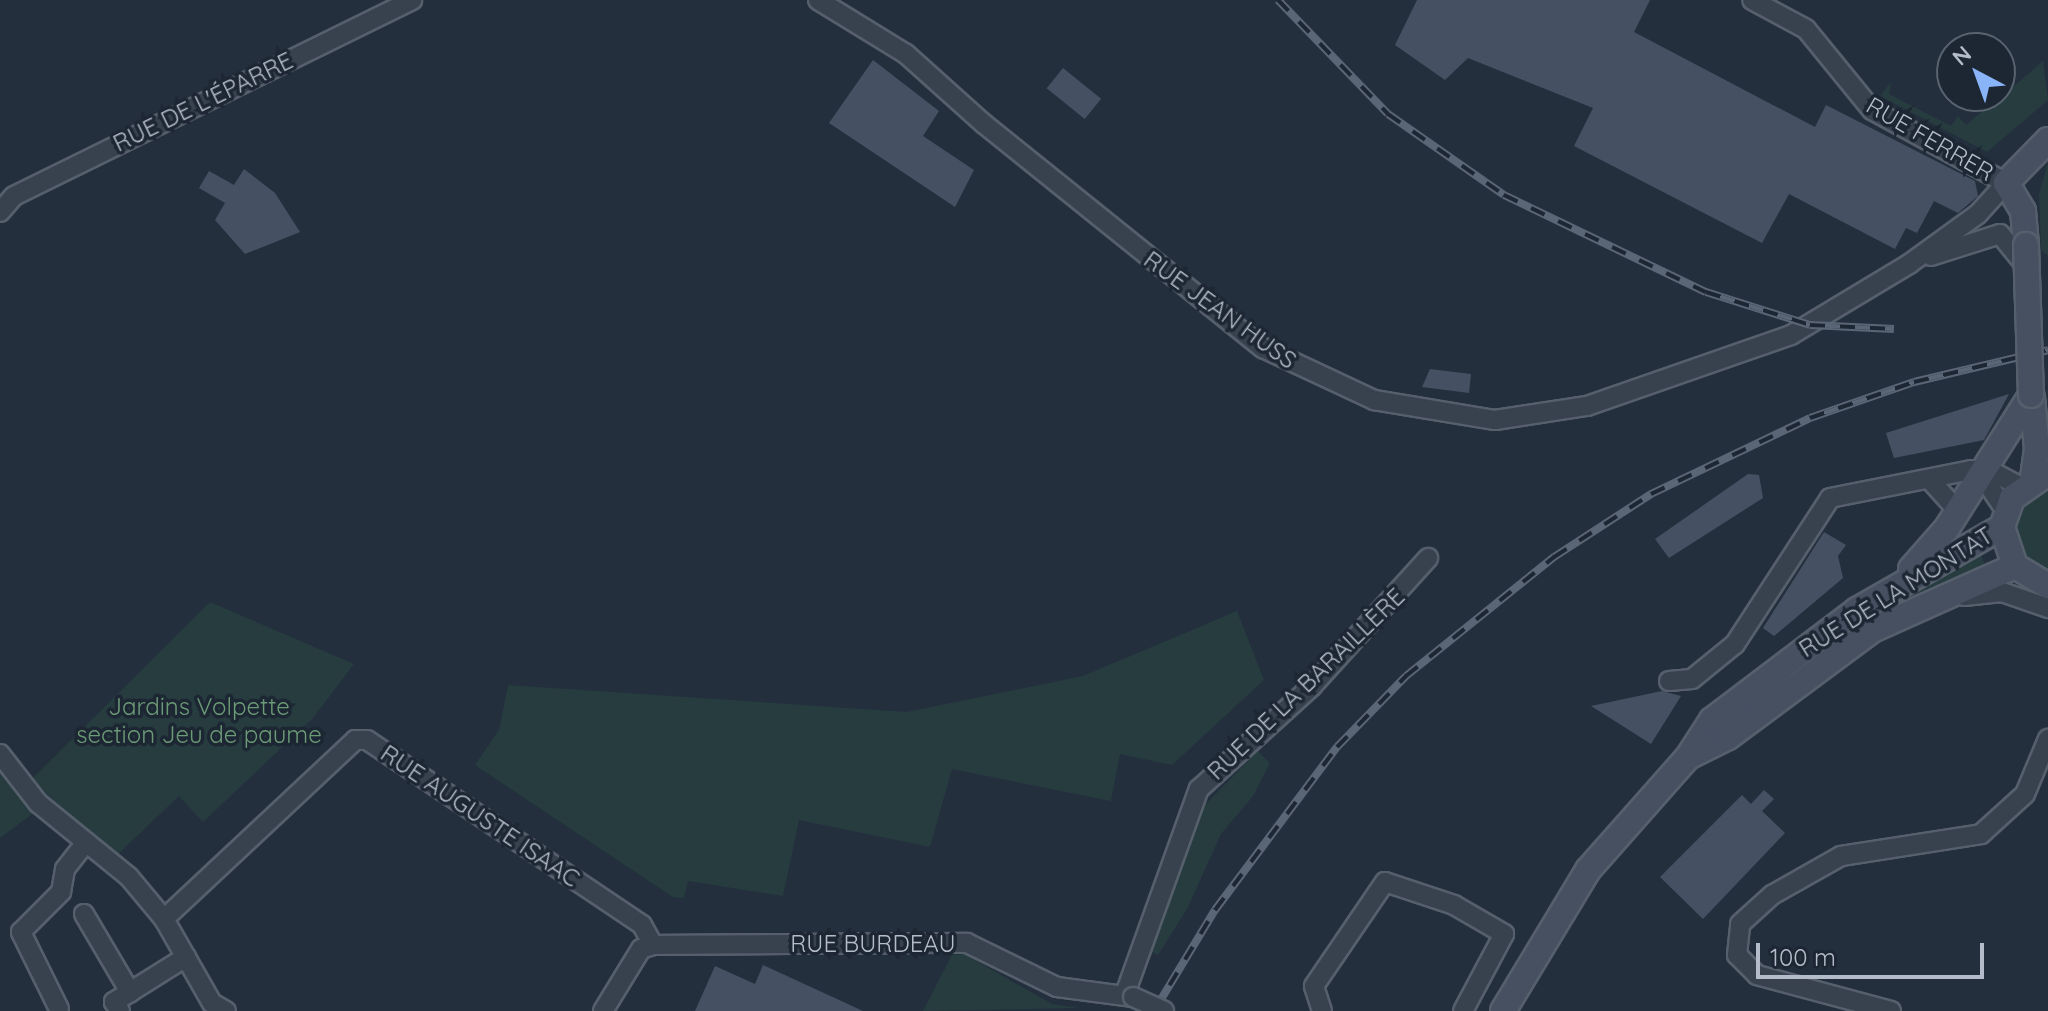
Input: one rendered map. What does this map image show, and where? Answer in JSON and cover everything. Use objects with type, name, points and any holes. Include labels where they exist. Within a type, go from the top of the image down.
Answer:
[{"type":"main road","points":[[2048,140],[2006,183],[2023,211],[2022,252],[2037,449],[2034,479],[2004,518],[2015,566],[2048,586]]},
{"type":"main road","points":[[2031,395],[2045,424]]},
{"type":"main road","points":[[1857,610],[1911,569],[1958,511],[1979,471],[2018,423],[2031,395]]},
{"type":"main road","name":"RUE DE LA MONTAT","points":[[1503,1011],[1588,870],[1688,757],[1712,720],[1857,610],[2004,518]]},
{"type":"main road","name":"RUE DE LA MONTAT","points":[[1688,757],[1728,737],[1872,630],[2015,566]]},
{"type":"street","name":"RUE DE L'ÉPARRE","points":[[0,212],[14,196],[412,0]]},
{"type":"street","name":"RUE JEAN HUSS","points":[[818,0],[906,54],[984,124],[1252,339],[1306,373],[1374,400],[1495,420],[1587,406],[1782,339],[1909,264],[1978,214],[2006,183]]},
{"type":"street","name":"RUE FERRER","points":[[1752,0],[1806,29],[1872,110],[2006,183]]},
{"type":"street","name":"RUE JEAN HUSS","points":[[1909,264],[1986,234],[2000,234],[2022,252]]},
{"type":"street","points":[[1669,681],[1692,679],[1735,644],[1830,498],[1979,471],[2034,479]]},
{"type":"street","points":[[1979,471],[2004,518]]},
{"type":"street","points":[[1930,480],[1958,511]]},
{"type":"street","name":"RUE DE LA BARAILLÈRE","points":[[1129,995],[1199,789],[1312,686],[1428,558]]},
{"type":"street","name":"RUE DE LA MONTAT","points":[[1872,630],[1973,593],[2002,592],[2048,608]]},
{"type":"street","points":[[1891,1011],[1859,1007],[1757,975],[1737,955],[1735,941],[1753,911],[1792,881],[1841,856],[1896,844],[1966,839],[1991,828],[2030,786],[2048,739]]},
{"type":"street","name":"RUE AUGUSTE ISAAC","points":[[164,919],[355,740],[367,740],[642,925],[653,945]]},
{"type":"street","points":[[0,754],[38,803],[129,877],[164,919],[212,1003],[226,1011]]},
{"type":"street","points":[[59,1009],[21,932],[61,892],[65,869],[86,842]]},
{"type":"street","points":[[1322,1011],[1314,986],[1385,882],[1454,905],[1504,934],[1463,1011]]},
{"type":"street","points":[[84,914],[130,992]]},
{"type":"street","name":"RUE BURDEAU","points":[[653,945],[967,943],[1057,987],[1129,995],[1164,1011]]},
{"type":"street","points":[[603,1011],[641,949],[653,945]]},
{"type":"street","points":[[120,1011],[114,1002],[186,957]]},
{"type":"green space","points":[[2043,61],[2048,100],[1987,152],[1880,96],[1891,82],[1889,94],[1951,126],[1958,116],[1966,125],[1982,112],[2016,112],[2016,84]]},
{"type":"green space","points":[[2048,162],[2048,256],[2041,250],[2039,194]]},
{"type":"green space","points":[[2048,485],[2048,572],[2022,553],[2015,527],[2024,501]]},
{"type":"green space","points":[[1979,548],[1985,566],[1720,722],[1858,619]]},
{"type":"green space","name":"Jardins Volpette section Jeu de paume","points":[[210,602],[354,664],[313,718],[203,822],[179,796],[116,856],[31,780]]},
{"type":"green space","points":[[1237,611],[1264,680],[1172,765],[1120,754],[1111,801],[952,769],[930,847],[799,820],[783,896],[688,881],[684,898],[673,897],[475,765],[499,730],[508,685],[907,712],[1083,676]]},
{"type":"green space","points":[[1258,751],[1270,763],[1253,796],[1221,834],[1187,909],[1158,955],[1152,952],[1201,809]]},
{"type":"green space","points":[[0,765],[35,812],[0,838]]},
{"type":"green space","points":[[964,954],[1052,1004],[1080,1008],[923,1011],[952,955]]},
{"type":"building","points":[[1417,0],[1650,0],[1634,32],[1815,127],[1826,105],[1975,181],[1978,196],[1958,213],[1934,201],[1917,233],[1906,228],[1895,249],[1789,194],[1762,243],[1574,146],[1593,108],[1468,58],[1445,80],[1395,45]]},
{"type":"building","points":[[873,60],[939,111],[923,136],[974,170],[955,207],[829,123]]},
{"type":"building","points":[[1063,68],[1101,99],[1085,119],[1047,88]]},
{"type":"building","points":[[244,169],[275,193],[300,232],[245,254],[215,220],[225,203],[199,188],[209,171],[234,185]]},
{"type":"building","points":[[1430,369],[1471,374],[1469,393],[1422,387]]},
{"type":"building","points":[[2009,394],[1984,440],[1894,458],[1886,433]]},
{"type":"building","points":[[1748,474],[1759,475],[1763,498],[1669,558],[1655,539]]},
{"type":"building","points":[[1824,532],[1846,545],[1838,556],[1843,578],[1774,636],[1763,628]]},
{"type":"building","points":[[1662,691],[1681,696],[1651,744],[1591,706]]},
{"type":"building","points":[[1764,790],[1774,799],[1762,811],[1785,833],[1703,919],[1660,877],[1742,795],[1751,804]]},
{"type":"building","points":[[763,965],[863,1011],[695,1011],[715,966],[755,984]]},
{"type":"railway","points":[[1278,0],[1388,114],[1504,195],[1706,292],[1810,325],[1894,329]]},
{"type":"railway","points":[[1154,1011],[1215,910],[1337,747],[1406,676],[1554,557],[1651,494],[1810,418],[1914,382],[2048,350]]}]
